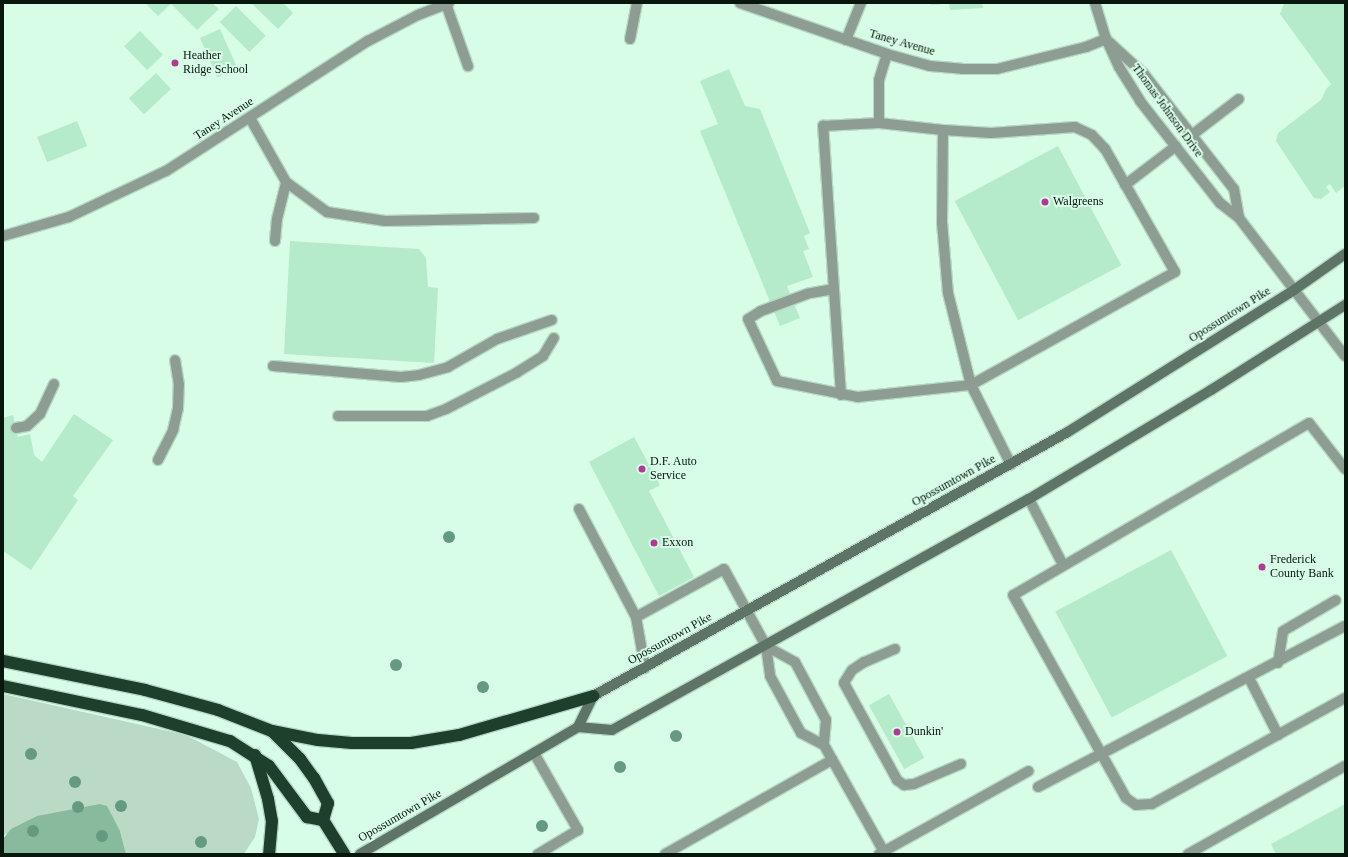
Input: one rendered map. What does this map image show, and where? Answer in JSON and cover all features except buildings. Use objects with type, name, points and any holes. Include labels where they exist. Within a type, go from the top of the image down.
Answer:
[{"type":"highway","points":[[3,661],[145,690],[218,710],[272,731],[318,740],[352,743],[411,743],[458,735],[594,696]]},
{"type":"highway","points":[[3,686],[82,701],[203,731],[230,741],[255,755],[282,780],[307,817],[323,820],[344,854]]},
{"type":"highway","points":[[272,731],[300,759],[314,778],[328,803],[323,820]]},
{"type":"highway","points":[[255,755],[268,799],[272,821],[269,854]]},
{"type":"main road","name":"Opossumtown Pike","points":[[594,696],[1011,465],[1294,290],[1345,254]]},
{"type":"main road","points":[[594,696],[578,727],[612,730],[1029,499],[1211,390],[1345,305]]},
{"type":"main road","name":"Opossumtown Pike","points":[[360,854],[578,727]]},
{"type":"street","points":[[447,3],[468,66]]},
{"type":"street","name":"Taney Avenue","points":[[3,236],[69,217],[114,198],[166,171],[387,30],[447,3]]},
{"type":"street","points":[[630,39],[636,3]]},
{"type":"street","name":"Taney Avenue","points":[[740,3],[887,54],[930,66],[998,69],[1086,47],[1106,39]]},
{"type":"street","points":[[846,40],[861,3]]},
{"type":"street","points":[[1095,3],[1106,39]]},
{"type":"street","name":"Thomas Johnson Drive","points":[[1106,39],[1144,74],[1234,189],[1239,218]]},
{"type":"street","name":"Thomas Johnson Drive","points":[[1106,39],[1129,84],[1220,203],[1239,218],[1345,356]]},
{"type":"street","points":[[879,122],[879,80],[887,54]]},
{"type":"street","points":[[1192,135],[1239,99]]},
{"type":"street","points":[[250,118],[286,182],[327,212],[385,221],[534,218]]},
{"type":"street","points":[[834,289],[807,294],[761,311],[748,319],[777,381],[841,395],[858,397],[901,394],[971,385],[1175,272],[1105,149],[1092,135],[1075,127],[991,133],[943,130],[879,122],[823,126],[834,289],[841,395]]},
{"type":"street","points":[[943,130],[942,222],[948,293],[971,385],[1011,465]]},
{"type":"street","points":[[1125,184],[1176,146]]},
{"type":"street","points":[[275,241],[277,219],[286,182]]},
{"type":"street","points":[[273,366],[401,377],[420,374],[448,367],[497,339],[552,320]]},
{"type":"street","points":[[338,416],[427,416],[446,409],[516,373],[542,356],[554,338]]},
{"type":"street","points":[[158,460],[173,430],[178,408],[179,385],[175,360]]},
{"type":"street","points":[[16,428],[27,426],[40,414],[54,384]]},
{"type":"street","points":[[1345,469],[1309,423],[1013,595],[1126,798],[1136,805],[1152,804],[1345,698]]},
{"type":"street","points":[[1029,499],[1063,565]]},
{"type":"street","points":[[578,509],[636,617],[645,668]]},
{"type":"street","points":[[636,617],[724,570],[766,646],[770,676],[801,733],[824,745]]},
{"type":"street","points":[[1278,663],[1283,631],[1290,624],[1336,600]]},
{"type":"street","points":[[1038,787],[1278,663],[1345,626]]},
{"type":"street","points":[[766,646],[795,662],[826,720],[824,745],[881,853],[1029,771]]},
{"type":"street","points":[[895,649],[864,662],[852,670],[844,683],[897,780],[904,785],[919,783],[961,764]]},
{"type":"street","points":[[1249,678],[1278,734]]},
{"type":"street","points":[[534,753],[578,830],[538,854]]},
{"type":"street","points":[[665,854],[832,760]]},
{"type":"street","points":[[1188,854],[1345,766]]},
{"type":"shaded area","points":[[3,694],[186,735],[237,762],[251,788],[259,819],[255,837],[244,854],[126,854],[120,831],[5,834],[3,839]]},
{"type":"shaded area","points":[[100,804],[107,806],[120,831],[126,854],[3,854],[3,839],[11,829],[37,816]]},
{"type":"place","name":"Heather Ridge School","points":[[175,63]]},
{"type":"place","name":"Walgreens","points":[[1045,202]]},
{"type":"place","name":"D.F. Auto Service","points":[[642,469]]},
{"type":"place","name":"Exxon","points":[[654,543]]},
{"type":"place","name":"Frederick County Bank","points":[[1262,567]]},
{"type":"place","name":"Dunkin'","points":[[897,732]]}]
